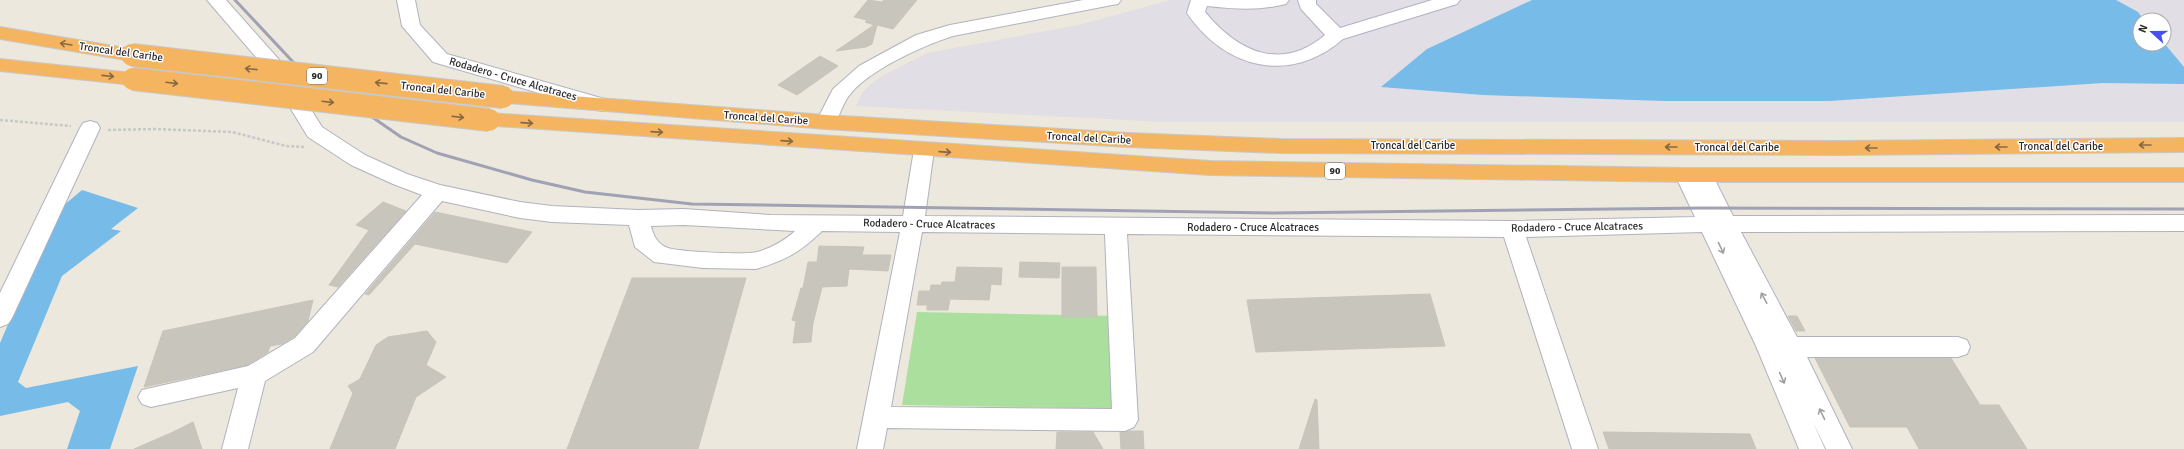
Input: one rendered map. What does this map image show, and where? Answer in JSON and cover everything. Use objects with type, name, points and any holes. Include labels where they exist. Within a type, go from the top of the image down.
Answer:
[{"type":"highway","name":"Troncal del Caribe","points":[[0,33],[132,55],[503,97],[826,122],[1128,140],[1280,146],[1406,145],[1847,148],[2184,145]]},
{"type":"highway","name":"Troncal del Caribe","points":[[0,65],[133,78],[489,120],[1210,168],[1385,172],[1694,175],[2184,175]]},
{"type":"street","name":"Rodadero - Cruce Alcatraces","points":[[216,0],[275,67],[315,132],[337,148],[400,179],[437,192],[520,210],[590,217],[684,217],[770,223],[913,223],[1116,226],[1512,229],[1718,224],[2184,223]]},
{"type":"street","name":"Rodadero - Cruce Alcatraces","points":[[406,0],[411,26],[440,58],[607,106]]},
{"type":"street","points":[[826,122],[840,93],[866,70],[923,39],[950,31],[1112,0]]},
{"type":"street","points":[[1280,0],[1247,5],[1200,0],[1196,13],[1216,35],[1239,52],[1267,62],[1298,60],[1326,46],[1336,35],[1451,0]]},
{"type":"street","points":[[1307,0],[1307,5],[1336,35]]},
{"type":"street","points":[[0,318],[90,128]]},
{"type":"street","points":[[870,449],[913,223],[924,150]]},
{"type":"street","points":[[1694,175],[1779,347],[1839,449]]},
{"type":"street","points":[[151,397],[254,375],[304,345],[437,192]]},
{"type":"street","points":[[638,218],[643,241],[662,256],[703,260],[756,261],[780,253],[797,242],[817,223]]},
{"type":"street","points":[[875,417],[1125,420],[1116,226]]},
{"type":"street","points":[[1512,229],[1585,449]]},
{"type":"street","points":[[1779,347],[1958,347]]},
{"type":"street","points":[[1779,347],[1812,449]]},
{"type":"street","points":[[235,449],[254,375]]},
{"type":"path","points":[[0,120],[117,130],[154,128],[232,132],[254,139],[286,146],[337,148]]},
{"type":"shaded area","points":[[1170,0],[2184,0],[2184,122],[1162,122],[856,106],[863,91],[883,75],[927,53],[1079,25]]},
{"type":"green space","points":[[917,312],[1119,316],[1123,409],[902,405]]},
{"type":"water","points":[[1532,0],[2116,0],[2138,12],[2132,12],[2132,52],[2172,52],[2184,67],[2184,84],[2103,83],[1829,101],[1664,101],[1483,95],[1381,87],[1427,49]]},
{"type":"water","points":[[82,190],[138,208],[111,229],[121,231],[62,276],[18,382],[26,388],[138,366],[110,449],[67,449],[80,411],[68,402],[0,416],[0,343],[57,211]]},
{"type":"building","points":[[868,0],[882,2],[884,0],[917,0],[893,29],[877,25],[872,44],[866,47],[836,51],[874,25],[865,22],[867,20],[854,17]]},
{"type":"building","points":[[820,56],[838,66],[797,95],[778,85]]},
{"type":"building","points":[[383,202],[406,211],[338,287],[329,285],[369,230],[356,225]]},
{"type":"building","points":[[435,212],[532,232],[507,263],[415,244],[369,295],[365,294]]},
{"type":"building","points":[[819,246],[864,247],[862,255],[891,255],[888,271],[849,269],[847,286],[822,287],[813,323],[811,342],[793,343],[796,321],[792,320],[801,288],[803,288],[808,262],[817,262]]},
{"type":"building","points":[[1020,262],[1060,263],[1059,278],[1019,277]]},
{"type":"building","points":[[957,267],[1002,268],[1001,285],[991,284],[989,300],[950,299],[948,310],[927,310],[927,305],[917,305],[919,291],[930,291],[931,285],[941,285],[942,282],[955,282]]},
{"type":"building","points":[[1062,267],[1096,267],[1097,317],[1062,317]]},
{"type":"building","points":[[632,278],[746,278],[698,449],[567,449]]},
{"type":"building","points":[[1430,294],[1445,346],[1256,352],[1247,300]]},
{"type":"building","points":[[313,300],[308,321],[294,337],[282,344],[270,346],[268,352],[247,365],[144,387],[163,331]]},
{"type":"building","points":[[1788,316],[1797,316],[1805,331],[1796,331]]},
{"type":"building","points":[[427,331],[436,342],[426,365],[446,377],[416,397],[395,449],[330,449],[353,393],[348,386],[360,379],[376,345],[388,337]]},
{"type":"building","points":[[1815,358],[1951,358],[1980,405],[1999,405],[2027,449],[1919,449],[1907,427],[1850,427]]},
{"type":"building","points":[[1315,399],[1317,400],[1319,449],[1299,449]]},
{"type":"building","points":[[193,422],[202,449],[134,449],[171,433]]},
{"type":"building","points":[[1143,431],[1144,449],[1121,449],[1120,432]]},
{"type":"building","points":[[1057,432],[1093,432],[1103,449],[1056,449]]},
{"type":"building","points":[[1603,432],[1750,434],[1756,449],[1609,449]]},
{"type":"railway","points":[[235,0],[294,63],[401,137],[437,153],[532,180],[585,192],[692,204],[1273,213],[1702,208],[2184,209]]}]
